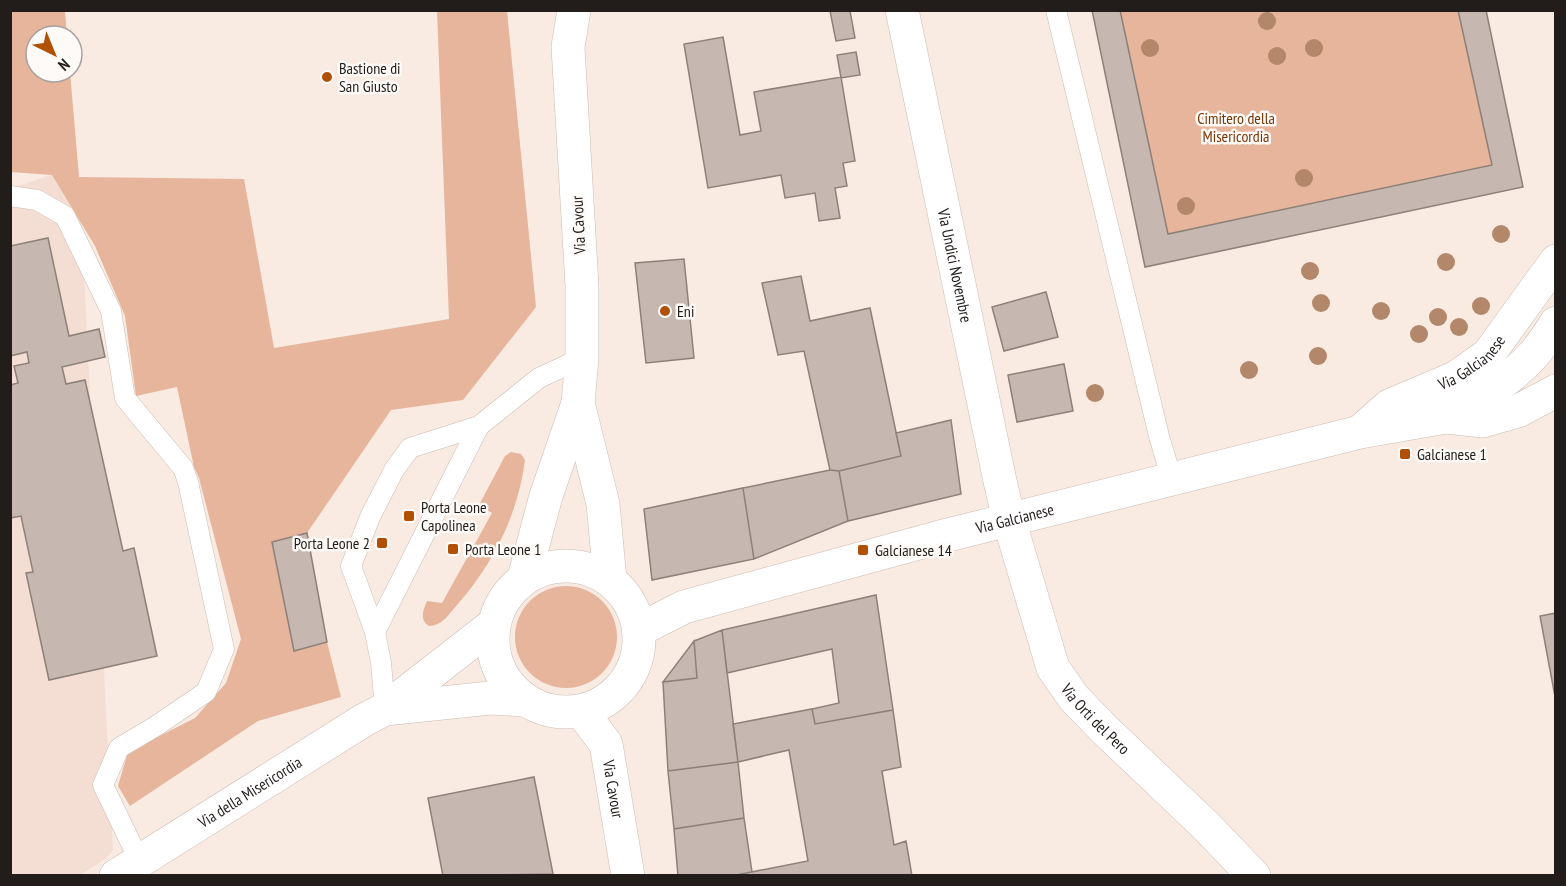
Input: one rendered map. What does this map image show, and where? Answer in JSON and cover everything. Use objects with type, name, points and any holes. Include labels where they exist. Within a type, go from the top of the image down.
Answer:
[{"type":"street","name":"Via Cavour","points":[[524,578],[546,496],[578,404],[582,358],[582,286],[568,47],[558,10]]},
{"type":"street","name":"Via Cavour","points":[[568,47],[574,10]]},
{"type":"street","name":"Via Undici Novembre","points":[[902,10],[1009,520]]},
{"type":"street","name":"Via Galcianese","points":[[1360,432],[1389,406],[1455,378],[1488,355],[1556,261]]},
{"type":"street","name":"Via Galcianese","points":[[1446,417],[1493,391],[1513,374],[1535,353],[1556,323]]},
{"type":"street","name":"Via Galcianese","points":[[639,630],[684,607],[1009,520],[1360,432],[1446,417],[1483,421],[1518,411],[1556,391]]},
{"type":"street","name":"Via Cavour","points":[[578,404],[603,504],[610,580]]},
{"type":"street","name":"Via Orti del Pero","points":[[1009,520],[1053,668],[1074,698],[1254,876]]},
{"type":"street","name":"Via Cavour","points":[[567,565],[590,569],[610,580],[625,594],[634,611],[639,630],[638,652],[631,673],[618,690],[601,703],[581,711],[561,712],[542,708],[525,700],[509,686],[498,668],[492,647],[493,625],[510,591],[524,578],[545,568],[567,565]]},
{"type":"street","name":"Via della Misericordia","points":[[127,868],[384,709],[493,625]]},
{"type":"street","name":"Via della Misericordia","points":[[384,709],[490,698],[525,700]]},
{"type":"street","name":"Via Cavour","points":[[581,711],[606,744],[628,876]]},
{"type":"lane","points":[[1056,10],[1156,424],[1172,480]]},
{"type":"lane","points":[[10,196],[37,200],[65,216],[111,311],[125,399],[183,468],[188,482],[224,649],[206,692],[119,748],[103,784],[127,868]]},
{"type":"lane","points":[[384,709],[381,663],[375,632],[351,566],[370,517],[394,470],[410,448],[479,426],[539,378],[582,358]]},
{"type":"lane","points":[[375,632],[479,426]]},
{"type":"shaded area","points":[[52,175],[79,177],[113,850],[105,859],[80,875],[11,876],[11,188]]},
{"type":"green space","points":[[10,11],[72,11],[65,12],[66,24],[24,24],[24,84],[71,84],[79,177],[244,179],[274,348],[449,319],[437,11],[507,11],[536,307],[463,400],[391,410],[307,533],[272,542],[294,650],[327,642],[341,697],[258,721],[130,806],[118,786],[128,752],[195,718],[226,683],[241,639],[199,478],[194,467],[177,387],[136,396],[125,316],[95,246],[52,175],[11,172]]},
{"type":"green space","name":"Cimitero della Misericordia","points":[[1092,11],[1486,11],[1523,187],[1145,267]]},
{"type":"green space","points":[[511,452],[521,454],[525,460],[522,480],[502,538],[482,573],[448,616],[441,622],[429,626],[423,618],[427,601],[442,603],[492,513],[479,505],[505,456]]},
{"type":"green space","points":[[566,586],[586,590],[602,601],[613,617],[617,637],[613,657],[602,673],[586,684],[566,688],[546,684],[530,673],[519,657],[515,637],[519,617],[530,601],[546,590]]},
{"type":"building","points":[[1092,10],[1120,10],[1168,234],[1492,165],[1458,10],[1486,10],[1523,187],[1145,267]]},
{"type":"building","points":[[830,11],[850,11],[855,38],[836,41]]},
{"type":"building","points":[[723,37],[740,135],[761,131],[754,92],[841,77],[855,161],[843,163],[847,186],[835,188],[840,218],[819,221],[815,193],[785,198],[781,175],[708,188],[684,44]]},
{"type":"building","points":[[856,52],[860,75],[841,78],[837,55]]},
{"type":"building","points":[[48,238],[69,336],[99,329],[105,357],[62,367],[66,384],[85,380],[123,551],[134,548],[157,656],[49,680],[26,573],[33,572],[21,516],[10,518],[10,385],[18,383],[14,366],[29,363],[27,352],[10,356],[10,246]]},
{"type":"building","name":"Eni","points":[[684,259],[694,358],[646,363],[635,263]]},
{"type":"building","points":[[801,276],[810,321],[870,308],[901,456],[839,471],[830,470],[804,351],[778,355],[762,283]]},
{"type":"building","points":[[1046,292],[1058,337],[1004,351],[992,307]]},
{"type":"building","points":[[1064,364],[1073,411],[1017,422],[1008,375]]},
{"type":"building","points":[[951,420],[961,494],[848,521],[839,471],[901,456],[896,433]]},
{"type":"building","points":[[830,470],[839,471],[848,521],[754,559],[743,488]]},
{"type":"building","points":[[743,488],[754,559],[652,580],[644,509]]},
{"type":"building","points":[[307,533],[327,642],[294,651],[272,542]]},
{"type":"building","points":[[876,595],[893,710],[815,724],[812,709],[839,703],[832,649],[727,673],[722,630]]},
{"type":"building","points":[[1556,613],[1556,702],[1540,616]]},
{"type":"building","points":[[722,630],[738,762],[668,771],[663,682],[697,678],[694,641]]},
{"type":"building","points":[[694,641],[697,678],[663,682]]},
{"type":"building","points":[[812,709],[815,724],[893,710],[901,767],[882,771],[894,845],[906,841],[912,876],[731,876],[808,861],[789,750],[738,762],[733,724]]},
{"type":"building","points":[[738,762],[744,818],[674,829],[668,771]]},
{"type":"building","points":[[534,777],[553,874],[443,876],[428,798]]},
{"type":"building","points":[[744,818],[752,872],[731,876],[678,876],[674,829]]},
{"type":"place","name":"Bastione di San Giusto","points":[[327,77]]},
{"type":"place","name":"Eni","points":[[665,311]]},
{"type":"place","name":"Galcianese 1","points":[[1405,454]]},
{"type":"place","name":"Porta Leone Capolinea","points":[[409,516]]},
{"type":"place","name":"Porta Leone 2","points":[[382,543]]},
{"type":"place","name":"Porta Leone 1","points":[[453,549]]},
{"type":"place","name":"Galcianese 14","points":[[863,550]]}]
